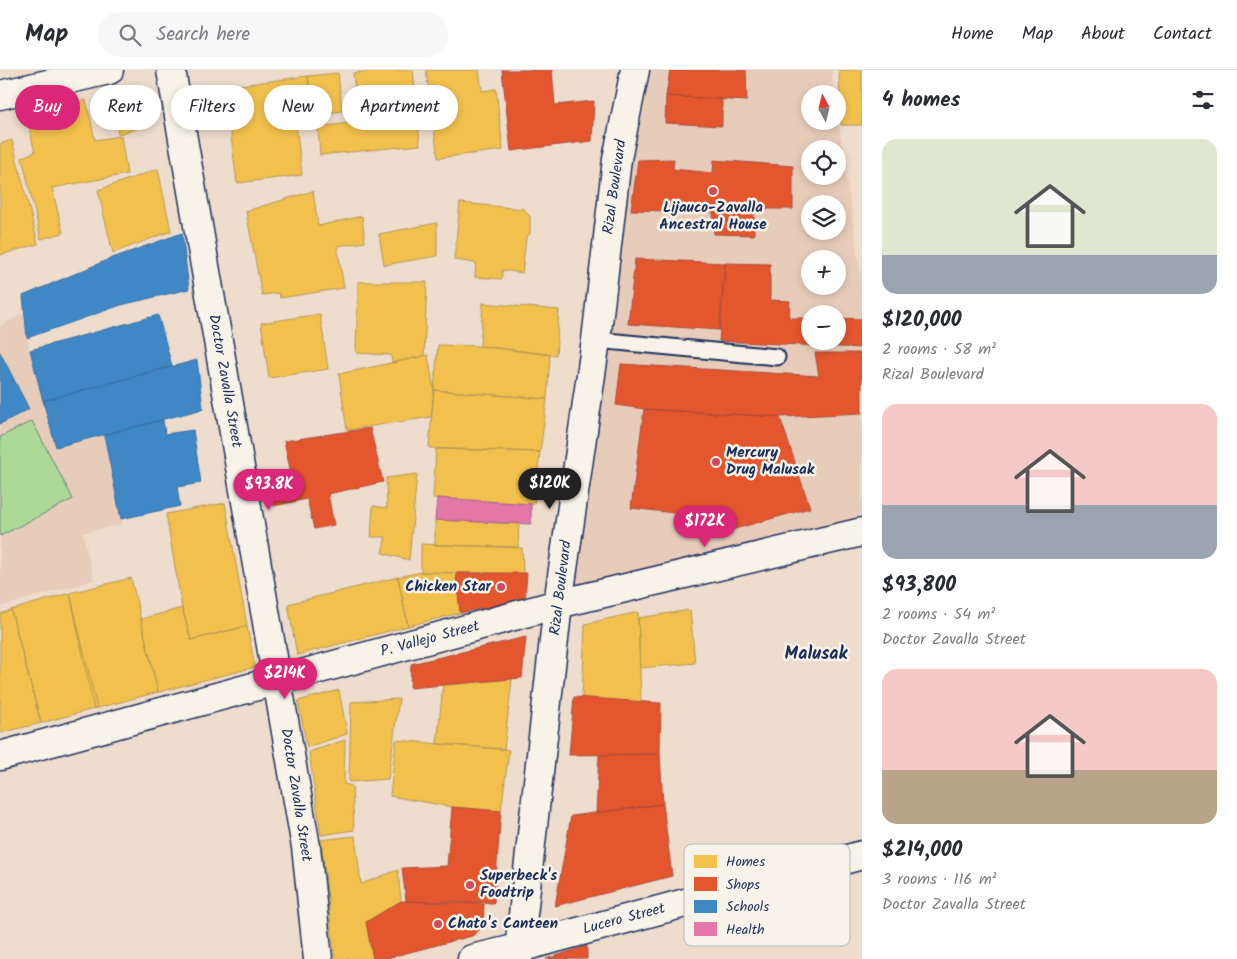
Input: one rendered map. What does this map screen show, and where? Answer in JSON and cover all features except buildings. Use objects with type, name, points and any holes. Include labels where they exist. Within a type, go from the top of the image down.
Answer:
[{"type":"street","points":[[0,96],[109,70]]},
{"type":"street","name":"Doctor Zavalla Street","points":[[171,70],[306,847],[318,959]]},
{"type":"street","name":"Rizal Boulevard","points":[[519,953],[558,604],[596,340],[617,159],[636,70]]},
{"type":"street","name":"P. Vallejo Street","points":[[0,756],[558,604],[862,532]]},
{"type":"street","name":"Lucero Street","points":[[472,959],[519,953],[684,906]]},
{"type":"lane","points":[[596,340],[777,357]]},
{"type":"shaded area","points":[[635,70],[832,70],[833,85],[801,85],[801,130],[840,130],[841,140],[801,140],[801,185],[846,185],[846,174],[862,283],[862,532],[558,604]]},
{"type":"shaded area","points":[[23,313],[27,338],[56,446],[104,435],[122,524],[83,533],[94,580],[0,607],[0,326]]},
{"type":"green space","points":[[32,421],[73,499],[0,536],[0,437]]},
{"type":"place","name":"Lijauco-Zavalla Ancestral House","points":[[713,191]]},
{"type":"place","name":"Mercury Drug Malusak","points":[[716,462]]},
{"type":"place","name":"Chicken Star","points":[[501,587]]},
{"type":"place","name":"Superbeck's Foodtrip","points":[[470,885]]},
{"type":"place","name":"Chato's Canteen","points":[[438,924]]},
{"type":"district","name":"Malusak","points":[[816,654]]}]
